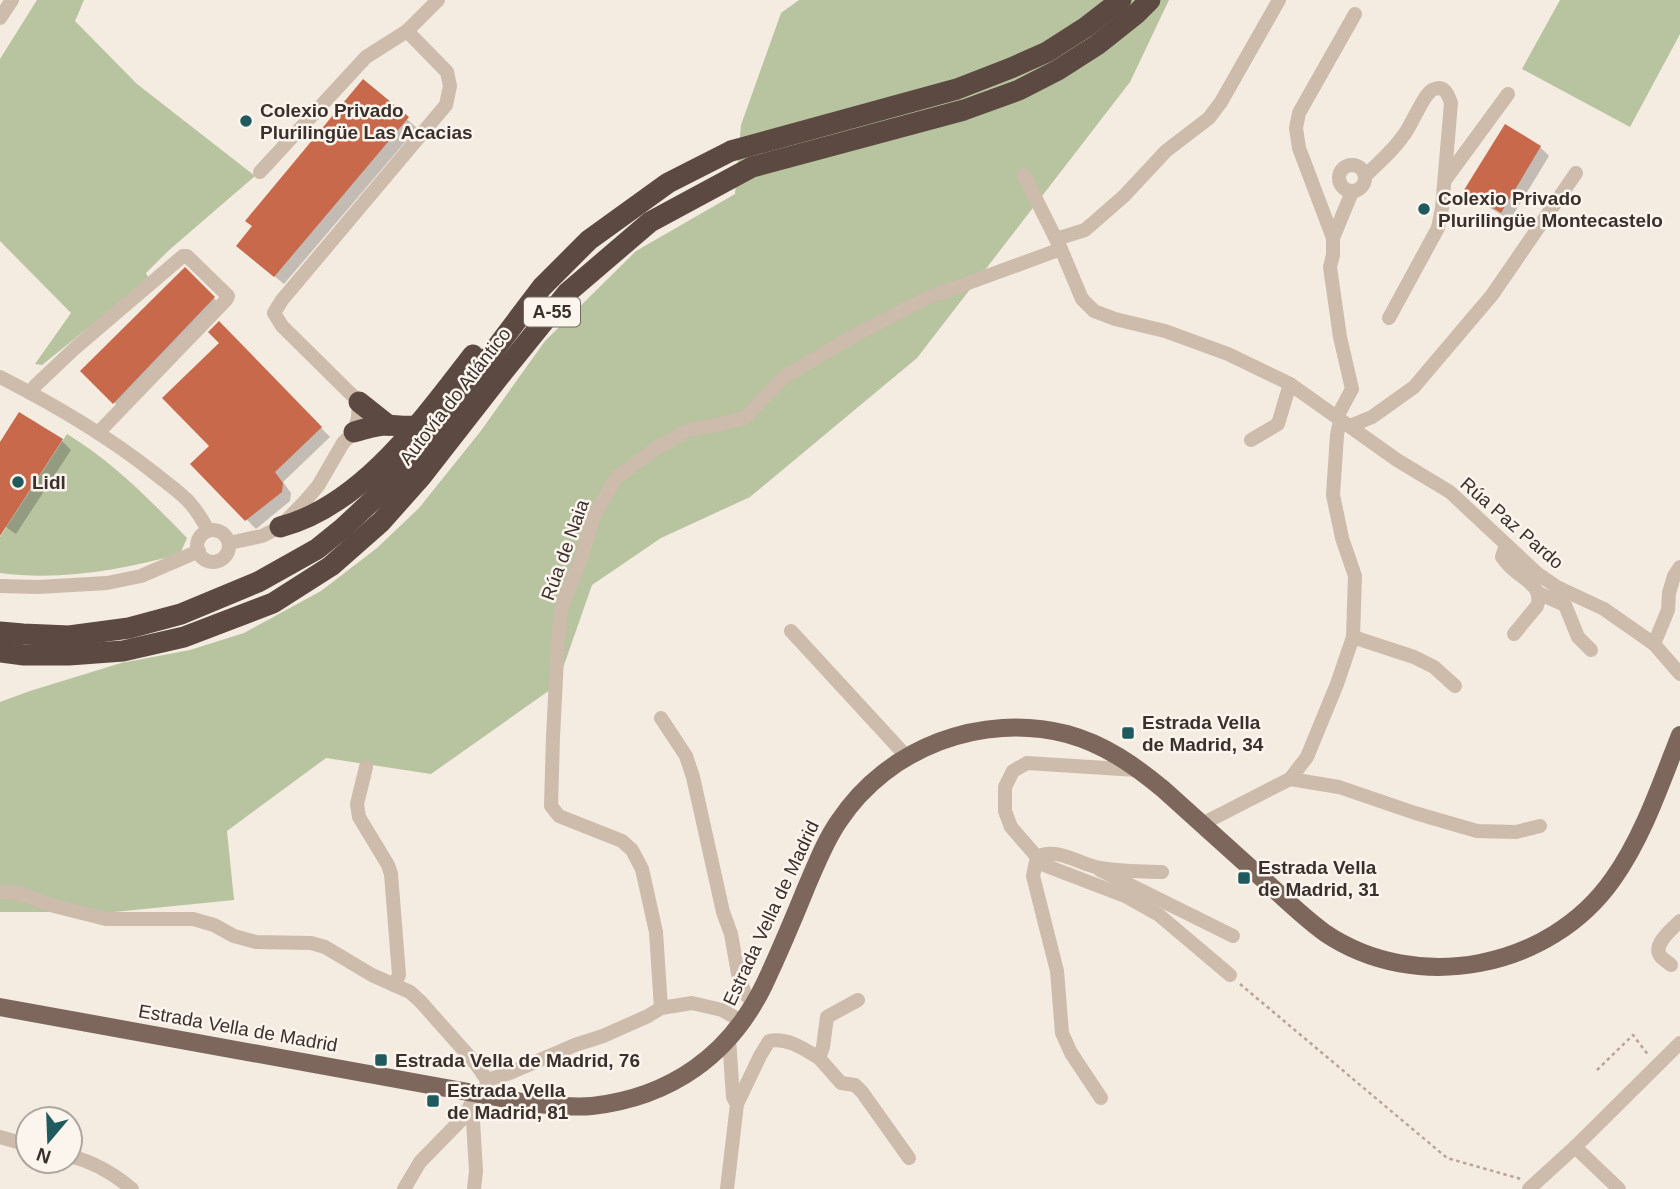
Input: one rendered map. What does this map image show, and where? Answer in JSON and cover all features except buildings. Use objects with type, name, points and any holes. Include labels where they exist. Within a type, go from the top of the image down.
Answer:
[{"type":"highway","name":"Autovía do Atlántico","points":[[0,632],[69,636],[129,628],[181,614],[258,582],[317,549],[376,497],[422,446],[542,287],[589,240],[668,183],[731,150],[957,89],[1011,68],[1047,52],[1121,0]]},
{"type":"highway","name":"Autovía do Atlántico","points":[[0,652],[69,655],[123,651],[184,637],[273,603],[331,566],[381,522],[421,477],[567,293],[650,222],[752,167],[964,110],[1019,90],[1058,70],[1097,45],[1150,0]]},
{"type":"highway","name":"A-55","points":[[415,426],[538,272],[566,244],[592,223],[668,183]]},
{"type":"highway","points":[[359,402],[388,425]]},
{"type":"highway","points":[[354,432],[388,425],[415,426]]},
{"type":"highway","points":[[280,527],[298,523],[341,499],[373,472],[415,426]]},
{"type":"main road","name":"Estrada Vella de Madrid","points":[[0,1007],[528,1102],[590,1107],[620,1102],[675,1080],[704,1062],[729,1040],[755,1004],[838,821],[876,779],[893,765],[929,745],[982,730],[1012,727],[1069,735],[1119,756],[1141,771],[1202,824],[1311,923],[1341,942],[1378,958],[1424,967],[1478,964],[1516,954],[1545,941],[1575,920],[1603,892],[1631,850],[1680,736]]},
{"type":"street","points":[[0,18],[12,0]]},
{"type":"street","points":[[260,172],[366,57],[407,31],[438,0]]},
{"type":"street","points":[[1059,244],[1085,230],[1124,196],[1166,151],[1209,118],[1221,102],[1279,0]]},
{"type":"street","points":[[1202,824],[1290,779],[1307,757],[1353,637],[1354,576],[1333,495],[1337,435],[1352,388],[1340,337],[1330,267],[1333,238],[1299,148],[1296,128],[1299,113],[1355,14]]},
{"type":"street","points":[[229,543],[262,536],[280,527],[318,486],[343,443],[354,432],[359,402],[282,326],[275,313],[282,300],[446,105],[450,86],[447,72],[407,31]]},
{"type":"street","points":[[1365,176],[1395,148],[1431,91],[1437,89],[1448,93],[1451,103],[1438,228],[1389,318]]},
{"type":"street","points":[[1444,182],[1508,94]]},
{"type":"street","points":[[1347,165],[1362,169],[1365,176],[1360,189],[1352,192],[1345,190],[1338,177],[1347,165]]},
{"type":"street","points":[[1342,421],[1372,417],[1414,387],[1492,295],[1576,173]]},
{"type":"street","name":"Rúa Paz Pardo","points":[[1024,175],[1059,244],[1082,299],[1094,311],[1165,331],[1228,354],[1290,384],[1397,460],[1450,492],[1538,574],[1557,587],[1604,609],[1654,644],[1680,674]]},
{"type":"street","points":[[1333,238],[1352,192]]},
{"type":"street","name":"Rúa de Naia","points":[[661,1008],[656,932],[642,869],[632,850],[622,841],[559,816],[551,806],[558,639],[562,605],[581,559],[594,516],[615,478],[655,449],[688,430],[745,418],[784,377],[859,332],[927,298],[1059,244]]},
{"type":"street","points":[[30,393],[74,349],[183,256],[187,256],[228,296],[226,300],[98,433]]},
{"type":"street","points":[[0,377],[98,433],[139,461],[174,488],[191,505],[208,530]]},
{"type":"street","points":[[1251,440],[1278,424],[1290,384]]},
{"type":"street","points":[[208,530],[218,530],[226,536],[229,543],[229,551],[218,561],[203,557],[197,546],[198,538],[208,530]]},
{"type":"street","points":[[1506,545],[1502,557],[1511,568],[1531,583],[1538,593],[1539,601],[1514,634]]},
{"type":"street","points":[[0,586],[107,583],[141,576],[199,551]]},
{"type":"street","points":[[1654,644],[1668,610],[1674,576],[1680,567]]},
{"type":"street","points":[[1538,593],[1565,605],[1578,637],[1591,650]]},
{"type":"street","points":[[791,631],[907,757]]},
{"type":"street","points":[[1353,637],[1414,657],[1434,667],[1455,686]]},
{"type":"street","points":[[661,718],[686,756],[693,777],[723,912],[731,934],[739,979],[746,995],[755,1004]]},
{"type":"street","points":[[1141,771],[1027,763],[1013,771],[1005,788],[1005,811],[1011,827],[1044,865],[1125,896],[1159,915],[1230,975]]},
{"type":"street","points":[[366,768],[357,804],[359,817],[391,874],[399,975],[394,985]]},
{"type":"street","points":[[1290,779],[1339,787],[1477,831],[1516,832],[1540,826]]},
{"type":"street","points":[[1037,857],[1052,854],[1096,867],[1233,936]]},
{"type":"street","points":[[1037,857],[1033,876],[1057,971],[1062,1033],[1071,1053],[1101,1098]]},
{"type":"street","points":[[1096,867],[1162,872]]},
{"type":"street","points":[[0,892],[18,893],[54,906],[106,919],[193,919],[256,942],[311,943],[325,947],[372,975],[410,992],[476,1064],[480,1092],[474,1189]]},
{"type":"street","points":[[1671,965],[1660,957],[1658,950],[1660,943],[1680,921]]},
{"type":"street","points":[[819,1058],[827,1017],[858,1000]]},
{"type":"street","points":[[404,1189],[420,1162],[464,1117],[480,1092],[507,1074],[575,1045],[603,1037],[661,1008],[692,1003],[722,1010],[743,1022]]},
{"type":"street","points":[[727,1189],[737,1104],[769,1041],[779,1039],[800,1046],[819,1058],[841,1083],[855,1085],[862,1091],[909,1158]]},
{"type":"street","points":[[729,1040],[733,1097],[737,1104]]},
{"type":"street","points":[[1532,1186],[1680,1043]]},
{"type":"street","points":[[1575,1147],[1619,1189]]},
{"type":"street","points":[[84,1160],[98,1165],[132,1189]]},
{"type":"path","points":[[1230,975],[1447,1158],[1532,1186]]},
{"type":"path","points":[[1597,1070],[1633,1035],[1649,1056]]},
{"type":"green space","points":[[37,0],[84,0],[75,21],[137,84],[255,176],[168,251],[146,273],[149,279],[42,365],[35,364],[71,313],[0,241],[0,59]]},
{"type":"green space","points":[[799,0],[1169,0],[1130,82],[917,358],[750,497],[661,538],[592,585],[557,685],[431,774],[326,758],[227,831],[234,900],[114,912],[0,912],[0,702],[121,663],[190,650],[244,633],[321,591],[377,548],[419,508],[480,432],[545,341],[636,251],[735,194],[741,125],[781,13]]},
{"type":"green space","points":[[1560,0],[1680,0],[1680,34],[1630,127],[1522,69]]},
{"type":"green space","points":[[67,434],[115,469],[187,538],[180,554],[136,565],[68,575],[0,573],[0,537]]},
{"type":"place","name":"Colexio Privado Plurilingüe Las Acacias","points":[[246,121]]},
{"type":"place","name":"Colexio Privado Plurilingüe Montecastelo","points":[[1424,209]]},
{"type":"place","name":"Lidl","points":[[18,482]]},
{"type":"place","name":"Estrada Vella de Madrid, 34","points":[[1128,733]]},
{"type":"place","name":"Estrada Vella de Madrid, 31","points":[[1244,878]]},
{"type":"place","name":"Estrada Vella de Madrid, 76","points":[[381,1060]]},
{"type":"place","name":"Estrada Vella de Madrid, 81","points":[[433,1101]]}]
